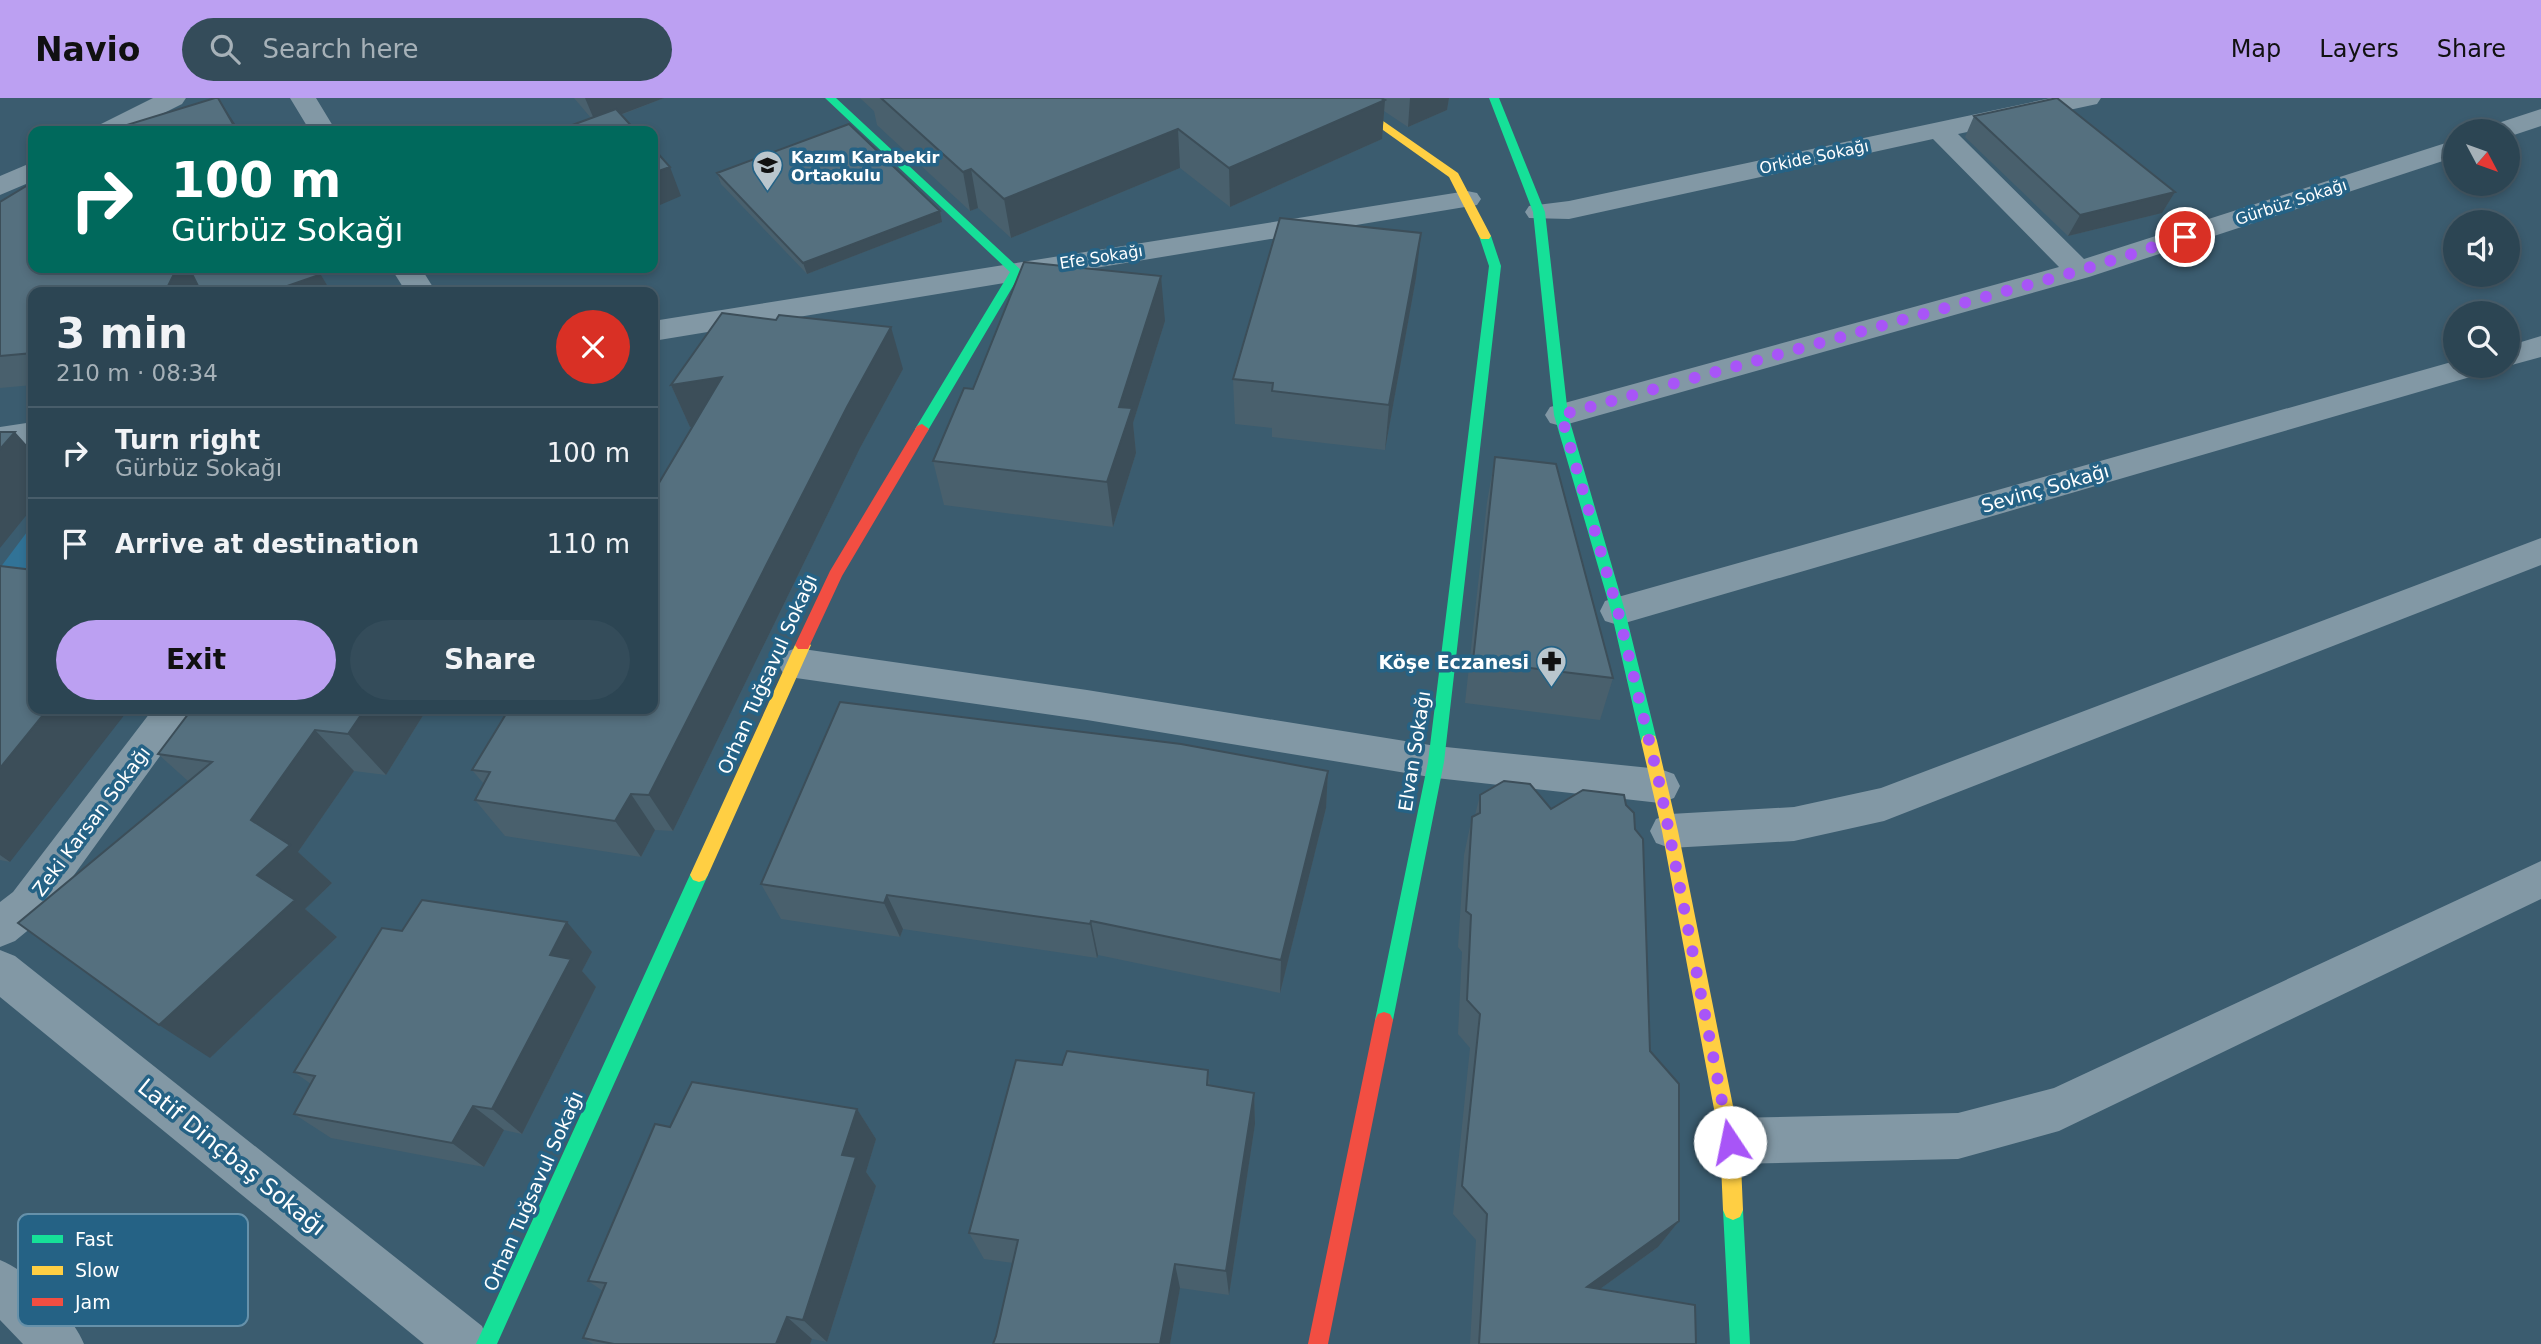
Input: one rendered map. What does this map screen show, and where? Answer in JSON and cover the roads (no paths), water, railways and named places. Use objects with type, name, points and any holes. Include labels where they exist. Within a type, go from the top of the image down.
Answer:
[{"type":"street","points":[[118,126],[173,98]]},
{"type":"street","points":[[303,98],[320,126]]},
{"type":"street","points":[[830,98],[1016,271]]},
{"type":"street","name":"Elvan Sokağı","points":[[1318,1344],[1436,762],[1495,265],[1481,225],[1479,201],[1454,175],[1343,98]]},
{"type":"street","points":[[1494,98],[1527,210],[1561,415],[1618,611],[1670,831],[1730,1142],[1741,1344]]},
{"type":"street","name":"Orkide Sokağı","points":[[1527,210],[1569,210],[2088,98]]},
{"type":"street","points":[[2520,124],[2541,117]]},
{"type":"street","points":[[1939,130],[2078,271]]},
{"type":"street","name":"Gürbüz Sokağı","points":[[1561,415],[2078,271],[2443,152]]},
{"type":"street","points":[[0,187],[28,173]]},
{"type":"street","name":"Efe Sokağı","points":[[658,330],[1016,271],[1479,201]]},
{"type":"street","name":"Orhan Tuğsavul Sokağı","points":[[486,1344],[835,575],[1016,271]]},
{"type":"street","points":[[2520,352],[2541,346]]},
{"type":"street","name":"Sevinç Sokağı","points":[[1618,611],[2443,375]]},
{"type":"street","points":[[0,438],[28,434]]},
{"type":"street","points":[[1670,831],[1794,824],[1884,804],[2541,551]]},
{"type":"street","points":[[796,663],[1087,705],[1436,762],[1660,786]]},
{"type":"street","name":"Zeki Karsan Sokağı","points":[[0,928],[28,905],[171,714]]},
{"type":"street","points":[[1730,1142],[1958,1136],[2059,1110],[2541,879]]},
{"type":"street","name":"Latif Dinçbaş Sokağı","points":[[0,970],[464,1344]]},
{"type":"street","points":[[0,1285],[18,1303]]},
{"type":"street","points":[[41,1326],[59,1344]]},
{"type":"place","name":"Kazım Karabekir Ortaokulu","points":[[768,193]]},
{"type":"place","name":"Köşe Eczanesi","points":[[1552,689]]}]
